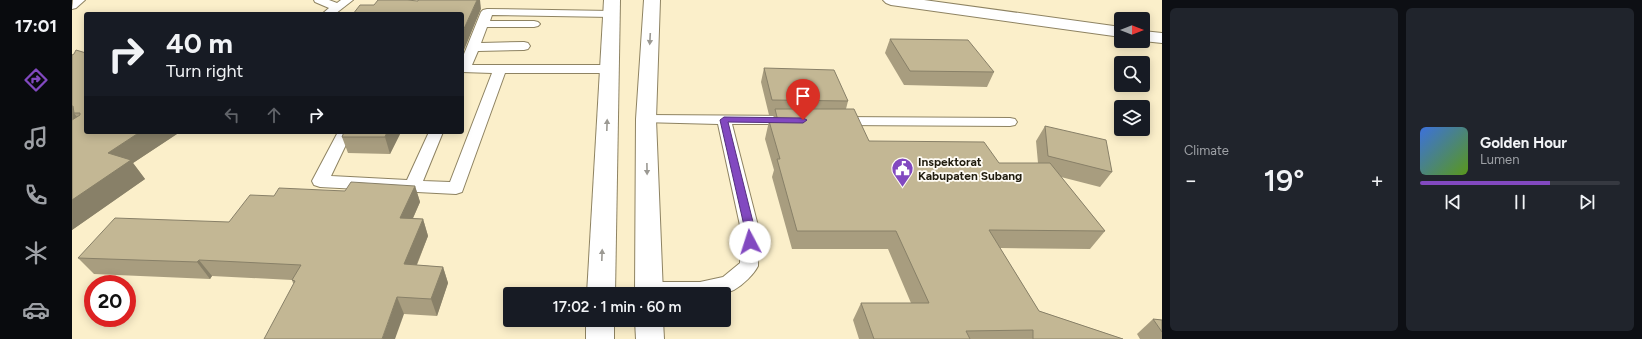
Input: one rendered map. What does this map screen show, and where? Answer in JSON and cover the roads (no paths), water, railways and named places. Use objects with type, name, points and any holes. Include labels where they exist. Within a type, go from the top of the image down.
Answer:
[{"type":"street","points":[[649,287],[646,119],[652,0]]},
{"type":"street","points":[[890,0],[1114,31]]},
{"type":"street","points":[[601,287],[611,7]]},
{"type":"street","points":[[1150,37],[1162,38]]},
{"type":"street","points":[[600,327],[600,339]]},
{"type":"street","points":[[649,327],[650,339]]},
{"type":"lane","points":[[319,0],[337,7]]},
{"type":"lane","points":[[331,12],[348,0]]},
{"type":"lane","points":[[464,68],[488,12],[611,7]]},
{"type":"lane","points":[[483,24],[534,24]]},
{"type":"lane","points":[[472,47],[524,46]]},
{"type":"lane","points":[[344,134],[320,182],[456,188],[500,69]]},
{"type":"lane","points":[[464,71],[500,69],[609,69]]},
{"type":"lane","points":[[646,119],[811,120]]},
{"type":"lane","points":[[714,287],[728,284],[750,266],[750,230],[724,120]]},
{"type":"lane","points":[[827,121],[1010,122]]},
{"type":"lane","points":[[412,186],[435,134]]},
{"type":"place","name":"Inspektorat Kabupaten Subang","points":[[903,188]]}]
